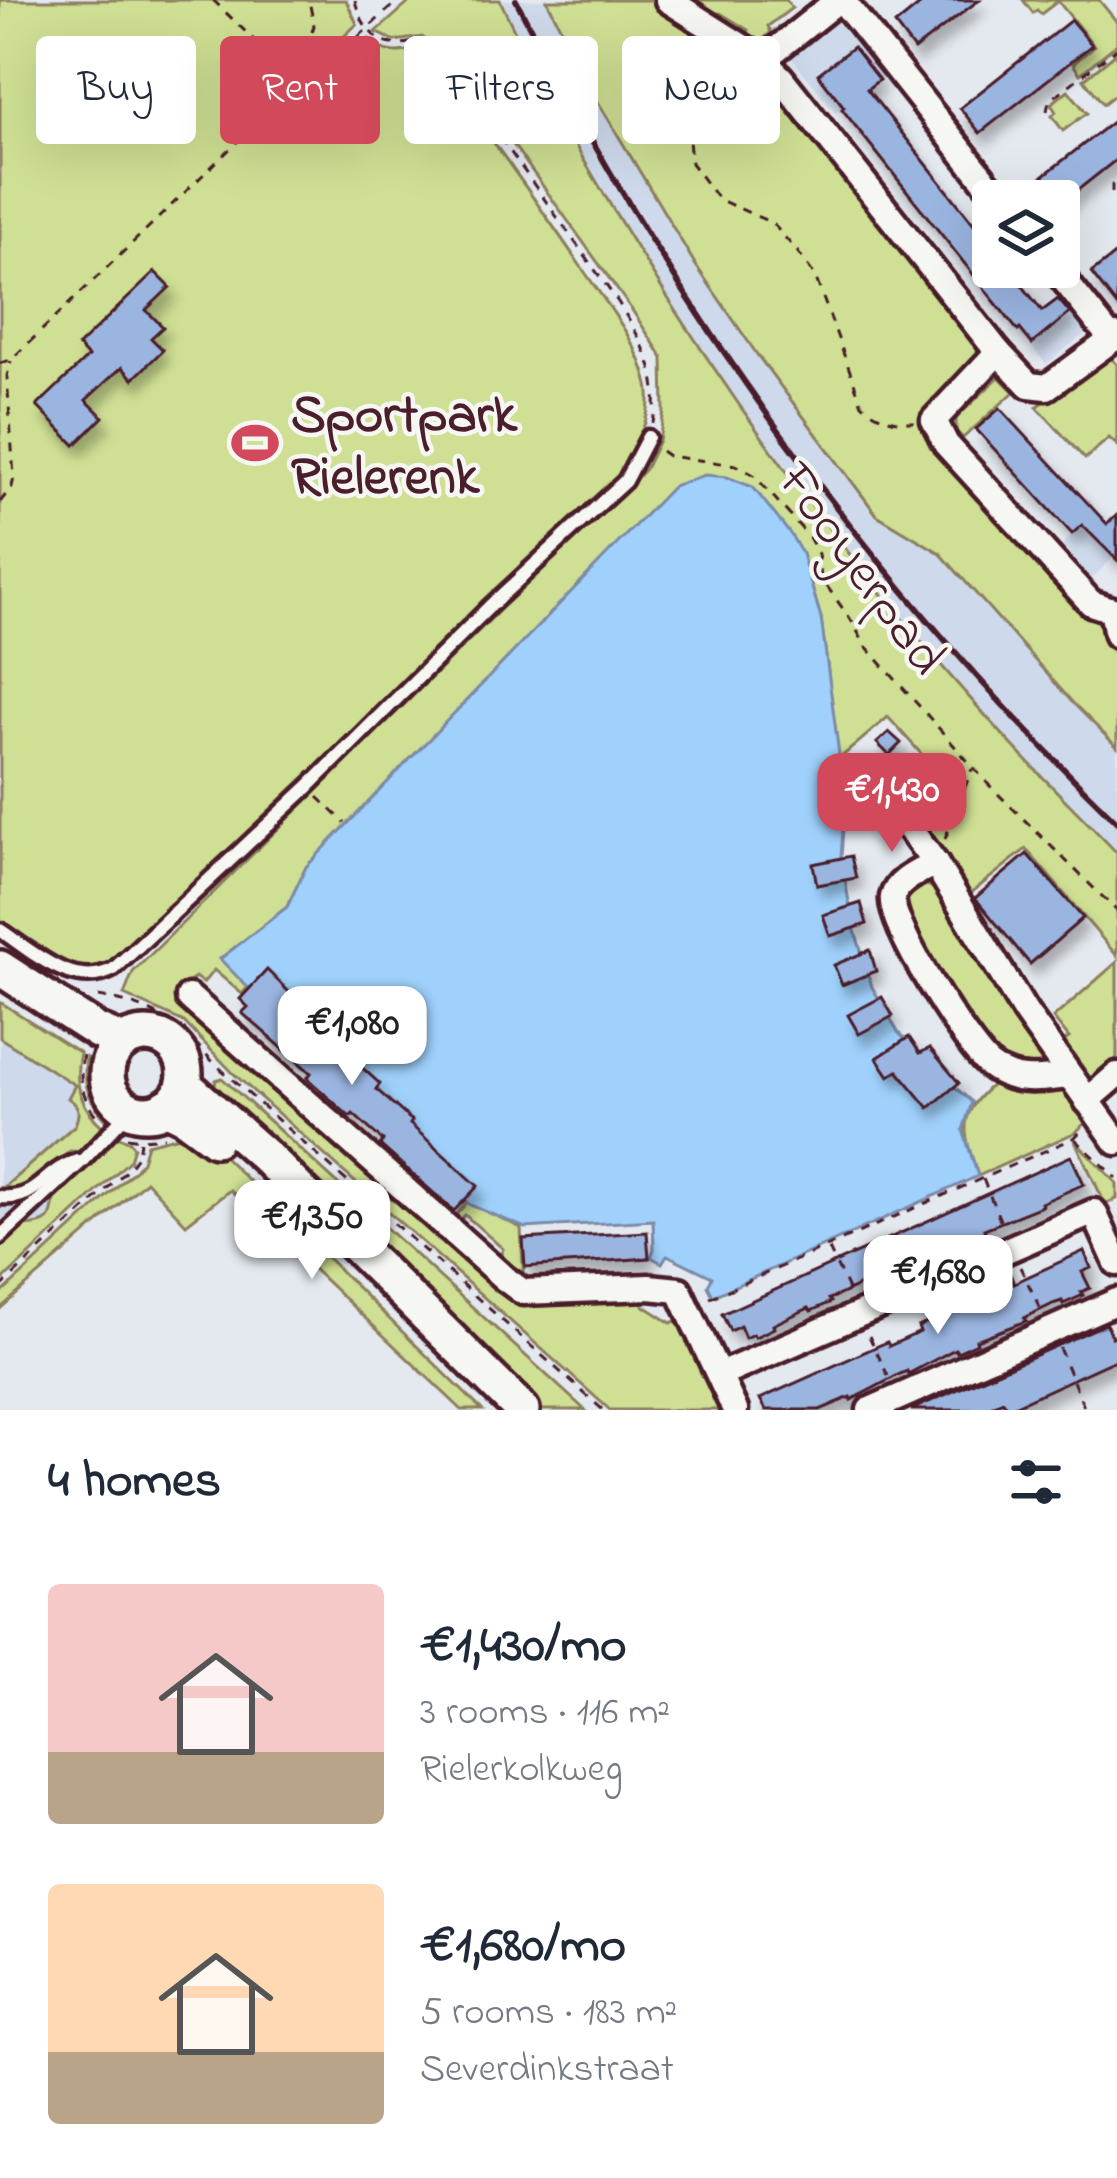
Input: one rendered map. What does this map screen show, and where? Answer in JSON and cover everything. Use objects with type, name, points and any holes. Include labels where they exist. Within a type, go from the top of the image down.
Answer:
[{"type":"street","points":[[668,0],[725,36]]},
{"type":"street","points":[[780,38],[840,0],[984,180]]},
{"type":"street","points":[[780,77],[1029,385],[1047,387],[1114,338],[1072,288]]},
{"type":"street","points":[[998,352],[934,420],[946,444],[1091,603],[1115,617]]},
{"type":"street","points":[[897,812],[935,863],[1024,1012],[1117,1142]]},
{"type":"street","points":[[935,863],[901,883],[893,894],[892,908],[958,1028],[989,1065],[1005,1075],[1070,1076]]},
{"type":"street","points":[[0,968],[104,1046],[109,1086],[127,1126],[175,1096]]},
{"type":"street","points":[[0,993],[104,1046],[146,1035],[168,1042],[183,1060],[175,1096],[184,1116],[242,1163],[491,1410]]},
{"type":"street","points":[[189,997],[524,1292],[680,1290],[735,1410]]},
{"type":"street","points":[[1087,1101],[1117,1076]]},
{"type":"street","points":[[175,1096],[266,1157],[522,1410]]},
{"type":"street","points":[[720,1375],[1094,1211],[1114,1257]]},
{"type":"street","points":[[870,1410],[1117,1301]]},
{"type":"lane","points":[[0,930],[76,975],[92,977],[114,968],[625,481],[648,437]]},
{"type":"lane","points":[[0,1237],[127,1126]]},
{"type":"lane","points":[[0,1196],[18,1198],[62,1166],[84,1159]]},
{"type":"path","points":[[213,0],[255,41],[284,52],[309,40],[314,26],[309,0]]},
{"type":"path","points":[[355,0],[359,16],[378,39],[388,44],[416,40],[435,49],[618,302],[654,373],[656,406],[648,437]]},
{"type":"path","points":[[0,363],[11,360],[262,118],[399,0]]},
{"type":"path","points":[[1047,111],[1048,101],[1117,48]]},
{"type":"path","points":[[689,144],[691,163],[718,199],[772,223],[814,276],[862,404],[874,415],[905,422],[934,420]]},
{"type":"path","points":[[1112,193],[1117,181]]},
{"type":"path","points":[[0,502],[14,477],[11,360]]},
{"type":"path","name":"Fooyerpad","points":[[648,437],[668,456],[736,465],[754,475],[809,537],[818,554],[821,578],[865,645],[973,768],[1117,911]]},
{"type":"path","points":[[935,863],[973,768]]},
{"type":"path","points":[[308,787],[345,823]]},
{"type":"path","points":[[0,1288],[138,1156],[127,1126],[94,1114],[84,1096],[81,1066],[104,1046],[124,1002],[185,1031],[213,1062],[603,1410]]},
{"type":"path","points":[[688,1307],[1073,1138],[1084,1127]]},
{"type":"path","points":[[1073,1138],[1117,1178]]},
{"type":"path","points":[[982,1177],[1084,1406],[1090,1410]]},
{"type":"shaded area","points":[[471,0],[586,0],[622,48],[622,144],[693,144],[1117,712],[1117,861],[854,599],[563,144],[598,144],[598,36],[494,36]]},
{"type":"shaded area","points":[[830,16],[840,17],[887,73],[836,113],[788,53]]},
{"type":"shaded area","points":[[1062,294],[1090,330],[1046,364],[1018,331]]},
{"type":"shaded area","points":[[1096,513],[1117,554],[1091,579],[1062,545]]},
{"type":"shaded area","points":[[0,1002],[80,1053],[78,1091],[84,1109],[115,1135],[49,1219],[41,1225],[23,1226],[0,1247]]},
{"type":"green space","name":"Sportpark Rielerenk","points":[[0,0],[346,0],[357,24],[344,36],[220,36],[220,144],[380,144],[380,47],[404,51],[404,144],[495,144],[629,337],[648,385],[645,423],[616,480],[99,973],[65,962],[0,921]]},
{"type":"green space","points":[[412,0],[500,0],[518,36],[404,36],[395,41],[376,32]]},
{"type":"green space","points":[[547,0],[660,0],[670,16],[702,36],[622,36],[622,142],[598,102],[598,36],[565,36]]},
{"type":"green space","points":[[688,0],[786,0],[792,8],[768,26],[771,32],[766,36],[747,36],[748,30],[720,13],[711,16]]},
{"type":"green space","points":[[1023,0],[1099,0],[1117,22],[1117,44],[1080,74],[1073,64],[1094,46],[1058,1],[1041,14],[1033,13]]},
{"type":"green space","points":[[1117,52],[1117,93],[1103,104],[1084,79]]},
{"type":"green space","points":[[1068,90],[1087,113],[1063,131],[1052,116],[1056,112],[1051,104]]},
{"type":"green space","points":[[780,94],[976,337],[982,356],[934,413],[1109,627],[1111,648],[1117,656],[1117,747],[940,553],[877,515],[695,264],[623,144],[780,144]]},
{"type":"green space","points":[[513,144],[575,144],[677,311],[808,500],[952,678],[1117,853],[1117,956],[1026,849],[966,897],[910,816],[925,758],[888,717],[839,759],[821,618],[802,554],[673,487],[306,867],[287,907],[221,958],[248,987],[242,994],[214,970],[203,983],[195,977],[177,996],[515,1303],[643,1297],[643,1305],[671,1323],[683,1318],[725,1410],[610,1410],[234,1074],[184,1022],[124,995],[133,972],[645,469],[659,440],[664,411],[663,358]]},
{"type":"green space","points":[[1106,353],[1117,364],[1117,445],[1109,438],[1085,459],[1037,407]]},
{"type":"green space","points":[[999,377],[1014,392],[963,438],[956,431],[956,418]]},
{"type":"green space","points":[[917,880],[943,893],[1056,1068],[1000,1067],[917,937],[900,889]]},
{"type":"green space","points":[[1117,962],[1117,1058],[1086,1084],[1059,1045],[1069,1038],[1053,1018]]},
{"type":"green space","points":[[0,1002],[80,1053],[80,1094],[104,1128],[85,1152],[70,1151],[27,1188],[5,1193],[1,1190],[75,1125],[78,1113],[68,1098],[75,1085],[0,1038]]},
{"type":"green space","points":[[86,1058],[116,1114],[109,1123],[89,1093]]},
{"type":"green space","points":[[222,1078],[585,1410],[530,1410],[210,1100],[216,1080]]},
{"type":"green space","points":[[993,1084],[1025,1093],[1070,1090],[1074,1095],[1070,1099],[1086,1122],[1076,1132],[978,1176],[966,1126],[973,1106]]},
{"type":"green space","points":[[115,1135],[134,1147],[130,1160],[0,1283],[0,1247],[24,1226],[47,1220],[54,1197]]},
{"type":"green space","points":[[183,1135],[210,1143],[482,1410],[462,1410],[230,1190],[186,1224],[146,1181],[0,1309],[0,1295],[136,1169],[147,1144]]},
{"type":"green space","points":[[1075,1141],[1117,1183],[1117,1199],[1105,1204]]},
{"type":"green space","points":[[467,1202],[521,1228],[524,1285],[497,1262],[503,1249],[465,1215],[453,1227],[449,1223]]},
{"type":"water","points":[[705,475],[753,487],[802,554],[821,618],[845,800],[841,858],[853,924],[872,987],[898,1032],[972,1102],[963,1130],[978,1176],[713,1296],[708,1286],[712,1277],[667,1255],[662,1263],[651,1257],[653,1220],[525,1228],[470,1205],[220,959],[287,907],[306,867],[673,486]]},
{"type":"building","points":[[926,0],[979,0],[914,50],[895,25]]},
{"type":"building","points":[[1071,20],[1092,45],[980,133],[960,108]]},
{"type":"building","points":[[853,47],[879,80],[867,89],[972,222],[972,273],[842,109],[818,74]]},
{"type":"building","points":[[1117,118],[1117,159],[1080,188],[1080,180],[1038,180]]},
{"type":"building","points":[[1117,253],[1117,306],[1091,273]]},
{"type":"building","points":[[155,272],[170,287],[146,310],[163,327],[151,338],[163,350],[133,379],[122,367],[86,400],[103,417],[75,445],[37,406],[88,357],[78,346]]},
{"type":"building","points":[[984,288],[1024,288],[1042,311],[1058,299],[1070,313],[1032,344]]},
{"type":"building","points":[[1000,408],[1107,524],[1117,515],[1117,560],[1082,525],[1072,534],[976,429]]},
{"type":"building","points":[[889,732],[901,743],[889,755],[877,743]]},
{"type":"building","points":[[1027,854],[1083,918],[1030,964],[975,898]]},
{"type":"building","points":[[851,856],[856,878],[817,885],[813,864]]},
{"type":"building","points":[[861,903],[867,924],[830,936],[823,915]]},
{"type":"building","points":[[870,950],[876,971],[842,985],[834,965]]},
{"type":"building","points":[[267,970],[380,1084],[376,1089],[410,1124],[478,1186],[454,1211],[242,1013],[248,1007],[240,999]]},
{"type":"building","points":[[882,997],[893,1016],[859,1034],[848,1015]]},
{"type":"building","points":[[909,1037],[920,1053],[930,1048],[959,1083],[929,1108],[898,1071],[889,1076],[877,1058]]},
{"type":"building","points":[[1071,1156],[1084,1184],[1042,1206],[809,1308],[755,1337],[745,1338],[740,1326],[730,1331],[722,1314]]},
{"type":"building","points":[[647,1232],[649,1258],[525,1267],[523,1239]]},
{"type":"building","points":[[1084,1251],[1091,1268],[1082,1272],[1090,1288],[1083,1295],[1053,1304],[1024,1318],[1026,1321],[820,1410],[766,1410],[760,1399],[920,1332],[918,1327],[999,1290],[993,1274],[1007,1268],[1014,1283]]},
{"type":"building","points":[[1106,1324],[1112,1337],[1117,1335],[1117,1359],[1007,1409],[1003,1401],[984,1410],[911,1410]]},
{"type":"railway","points":[[516,0],[641,223],[783,436],[942,636],[1117,822]]},
{"type":"place","name":"Sportpark Rielerenk","points":[[255,443]]}]
